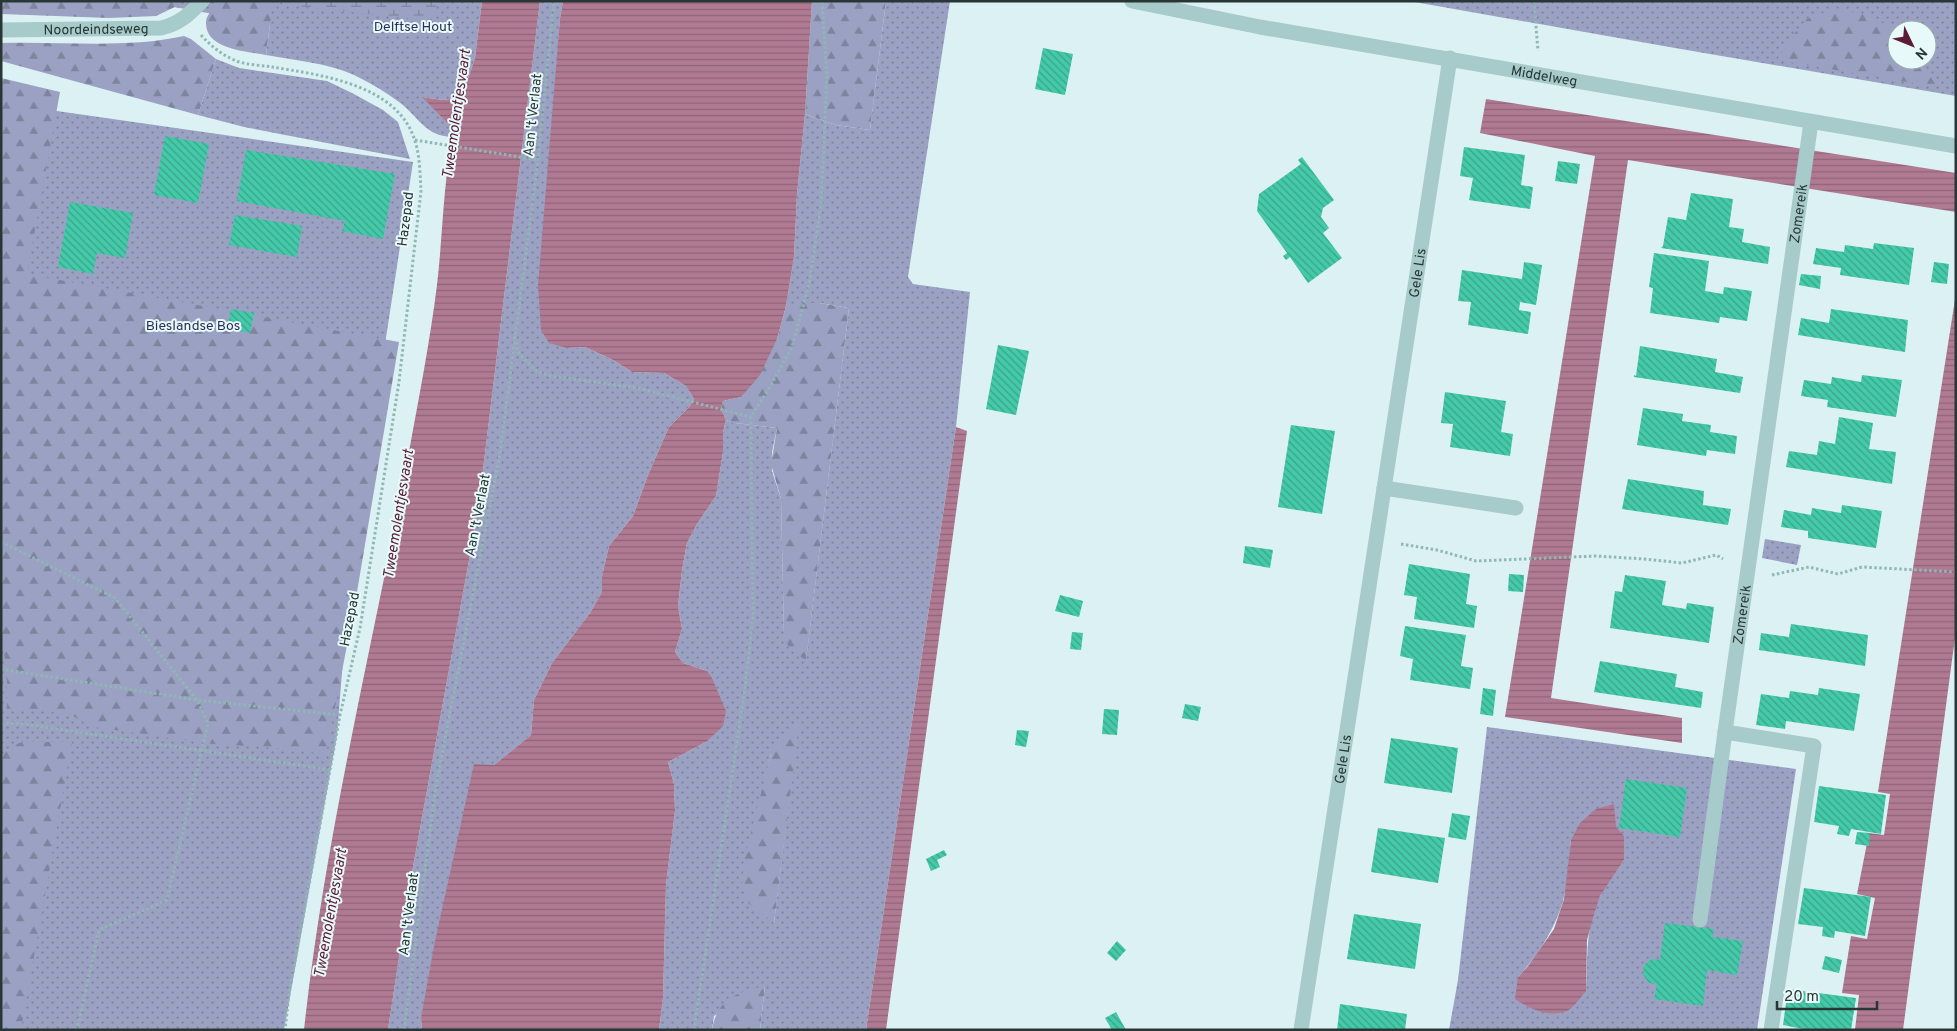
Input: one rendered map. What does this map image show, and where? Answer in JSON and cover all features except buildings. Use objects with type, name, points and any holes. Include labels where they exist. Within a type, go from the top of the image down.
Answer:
[{"type":"street","points":[[188,17],[202,1]]},
{"type":"street","name":"Middelweg","points":[[1132,1],[1260,27],[1956,146]]},
{"type":"street","name":"Noordeindseweg","points":[[1,30],[161,28],[174,26],[188,17]]},
{"type":"street","name":"Gele Lis","points":[[1301,1030],[1450,58]]},
{"type":"street","name":"Zomereik","points":[[1700,920],[1811,122]]},
{"type":"street","points":[[1384,488],[1516,508]]},
{"type":"street","points":[[1725,732],[1814,746],[1771,1030]]},
{"type":"path","name":"Aan 't Verlaat","points":[[404,1030],[436,786],[498,464],[516,340],[538,160],[554,1]]},
{"type":"path","points":[[694,1030],[745,688],[753,616],[751,417],[792,347],[809,285],[821,205],[827,77],[822,1]]},
{"type":"path","points":[[1534,1],[1541,76]]},
{"type":"path","name":"Hazepad","points":[[188,17],[213,48],[236,61],[312,74],[360,86],[401,113],[409,125],[415,140],[421,191],[399,382],[360,628],[340,716],[289,994],[285,1030]]},
{"type":"path","points":[[415,140],[538,160]]},
{"type":"path","points":[[516,340],[519,354],[536,372],[638,388],[751,417]]},
{"type":"path","points":[[1376,539],[1437,550],[1476,561],[1596,556]]},
{"type":"path","points":[[1,542],[114,598],[197,700],[208,723],[167,900],[99,930],[77,1030]]},
{"type":"path","points":[[1892,568],[1956,572]]},
{"type":"path","points":[[1,669],[197,700],[340,716]]},
{"type":"path","points":[[1,723],[24,724],[331,770]]},
{"type":"green space","points":[[1,1],[182,1],[179,5],[156,16],[109,18],[1,14]]},
{"type":"green space","name":"Delftse Hout","points":[[140,1],[482,1],[475,58],[462,97],[443,100],[423,97],[454,130],[452,137],[435,133],[385,92],[349,73],[326,66],[266,55],[270,24]]},
{"type":"green space","points":[[217,1],[273,1],[266,55],[228,48],[212,38],[208,31],[206,20]]},
{"type":"green space","points":[[278,1],[437,1],[435,21],[277,4]]},
{"type":"green space","points":[[540,1],[563,1],[560,18],[552,129],[567,348],[585,347],[613,360],[632,372],[664,373],[686,386],[694,399],[689,407],[669,427],[633,516],[609,546],[602,576],[602,592],[590,613],[552,663],[534,700],[531,735],[494,765],[421,1018],[422,1030],[388,1030],[411,878],[478,511]]},
{"type":"green space","points":[[812,1],[886,1],[870,130],[836,125],[805,114]]},
{"type":"green space","points":[[886,1],[950,1],[908,277],[913,284],[970,292],[956,427],[866,1030],[760,1030],[765,986],[714,1016],[712,1030],[659,1030],[663,998],[666,885],[675,811],[674,784],[668,762],[706,742],[707,671],[683,663],[675,652],[682,629],[678,606],[687,543],[716,496],[726,420],[735,423],[777,428],[772,452],[772,471],[781,499],[784,635],[806,660],[849,308],[819,303],[786,306],[794,257],[797,194],[805,114],[836,125],[870,130]],"holes":[[[798,725],[774,923],[766,776],[771,754]]]},
{"type":"green space","points":[[1409,1],[1956,1],[1956,96],[1675,48]]},
{"type":"green space","points":[[1828,11],[1856,13],[1871,17],[1887,26],[1887,70],[1926,70],[1937,87],[1777,60],[1793,35],[1807,19]]},
{"type":"green space","points":[[184,36],[191,39],[216,59],[198,115],[1,61],[1,43],[93,44],[162,40]]},
{"type":"green space","points":[[216,59],[239,68],[327,81],[352,93],[383,110],[398,122],[410,159],[244,127],[198,115]]},
{"type":"green space","points":[[1,78],[60,92],[27,274],[399,342],[355,604],[326,754],[266,747],[213,744],[94,727],[71,715],[34,709],[7,709],[6,667],[1,642]]},
{"type":"green space","name":"Bieslandse Bos","points":[[1,103],[413,162],[350,572],[337,735],[284,1030],[1,1030]]},
{"type":"green space","points":[[799,303],[819,303],[849,308],[806,661],[788,646],[784,635],[781,499],[771,464],[777,428],[735,423],[726,420],[721,409],[723,401],[741,397],[777,339],[786,306]]},
{"type":"green space","points":[[1765,539],[1801,545],[1797,565],[1762,558]]},
{"type":"green space","points":[[799,724],[774,923],[747,902],[742,885],[744,860],[771,754],[777,741]]},
{"type":"green space","points":[[1487,727],[1796,769],[1757,1030],[1449,1030],[1458,980]],"holes":[[[1571,840],[1624,860],[1600,896],[1595,907],[1588,943],[1586,991],[1518,977],[1545,941],[1560,911],[1566,886]]]},
{"type":"green space","points":[[22,742],[72,742],[21,1030],[1,1030],[1,756],[11,746]]},
{"type":"green space","points":[[765,986],[760,1030],[712,1030],[719,1010],[730,998]]},
{"type":"water","name":"Tweemolentjesvaart","points":[[482,1],[540,1],[478,511],[411,878],[388,1030],[304,1030],[313,957],[337,812],[409,452],[428,348],[437,285],[445,188],[454,130],[422,97],[443,100],[462,97],[475,58]]},
{"type":"water","points":[[563,1],[812,1],[794,257],[786,306],[777,339],[760,375],[741,397],[723,401],[721,409],[726,420],[716,496],[687,543],[682,570],[678,606],[682,629],[675,652],[683,663],[707,671],[712,678],[726,711],[723,726],[706,742],[668,762],[674,784],[675,811],[666,885],[663,998],[659,1030],[422,1030],[421,1018],[435,941],[474,764],[494,765],[531,735],[534,700],[552,663],[590,613],[602,592],[602,576],[609,546],[633,516],[669,427],[689,407],[694,399],[686,386],[664,373],[632,372],[613,360],[585,347],[567,348],[549,343],[541,330],[538,285]]},
{"type":"water","points":[[1486,99],[1956,173],[1956,212],[1628,160],[1551,698],[1682,718],[1682,743],[1505,717],[1595,156],[1480,133]]},
{"type":"water","points":[[1956,293],[1956,630],[1903,1030],[1855,1030],[1859,995],[1842,993],[1851,936],[1867,939],[1875,898],[1857,894],[1869,833],[1884,835],[1890,794],[1878,792]]},
{"type":"water","points":[[956,427],[967,431],[886,1030],[866,1030]]},
{"type":"water","points":[[1614,804],[1616,827],[1624,836],[1624,860],[1600,896],[1595,911],[1587,940],[1586,991],[1567,1011],[1546,1013],[1533,1009],[1515,999],[1518,977],[1554,929],[1564,899],[1571,840],[1580,823],[1596,809]]}]
